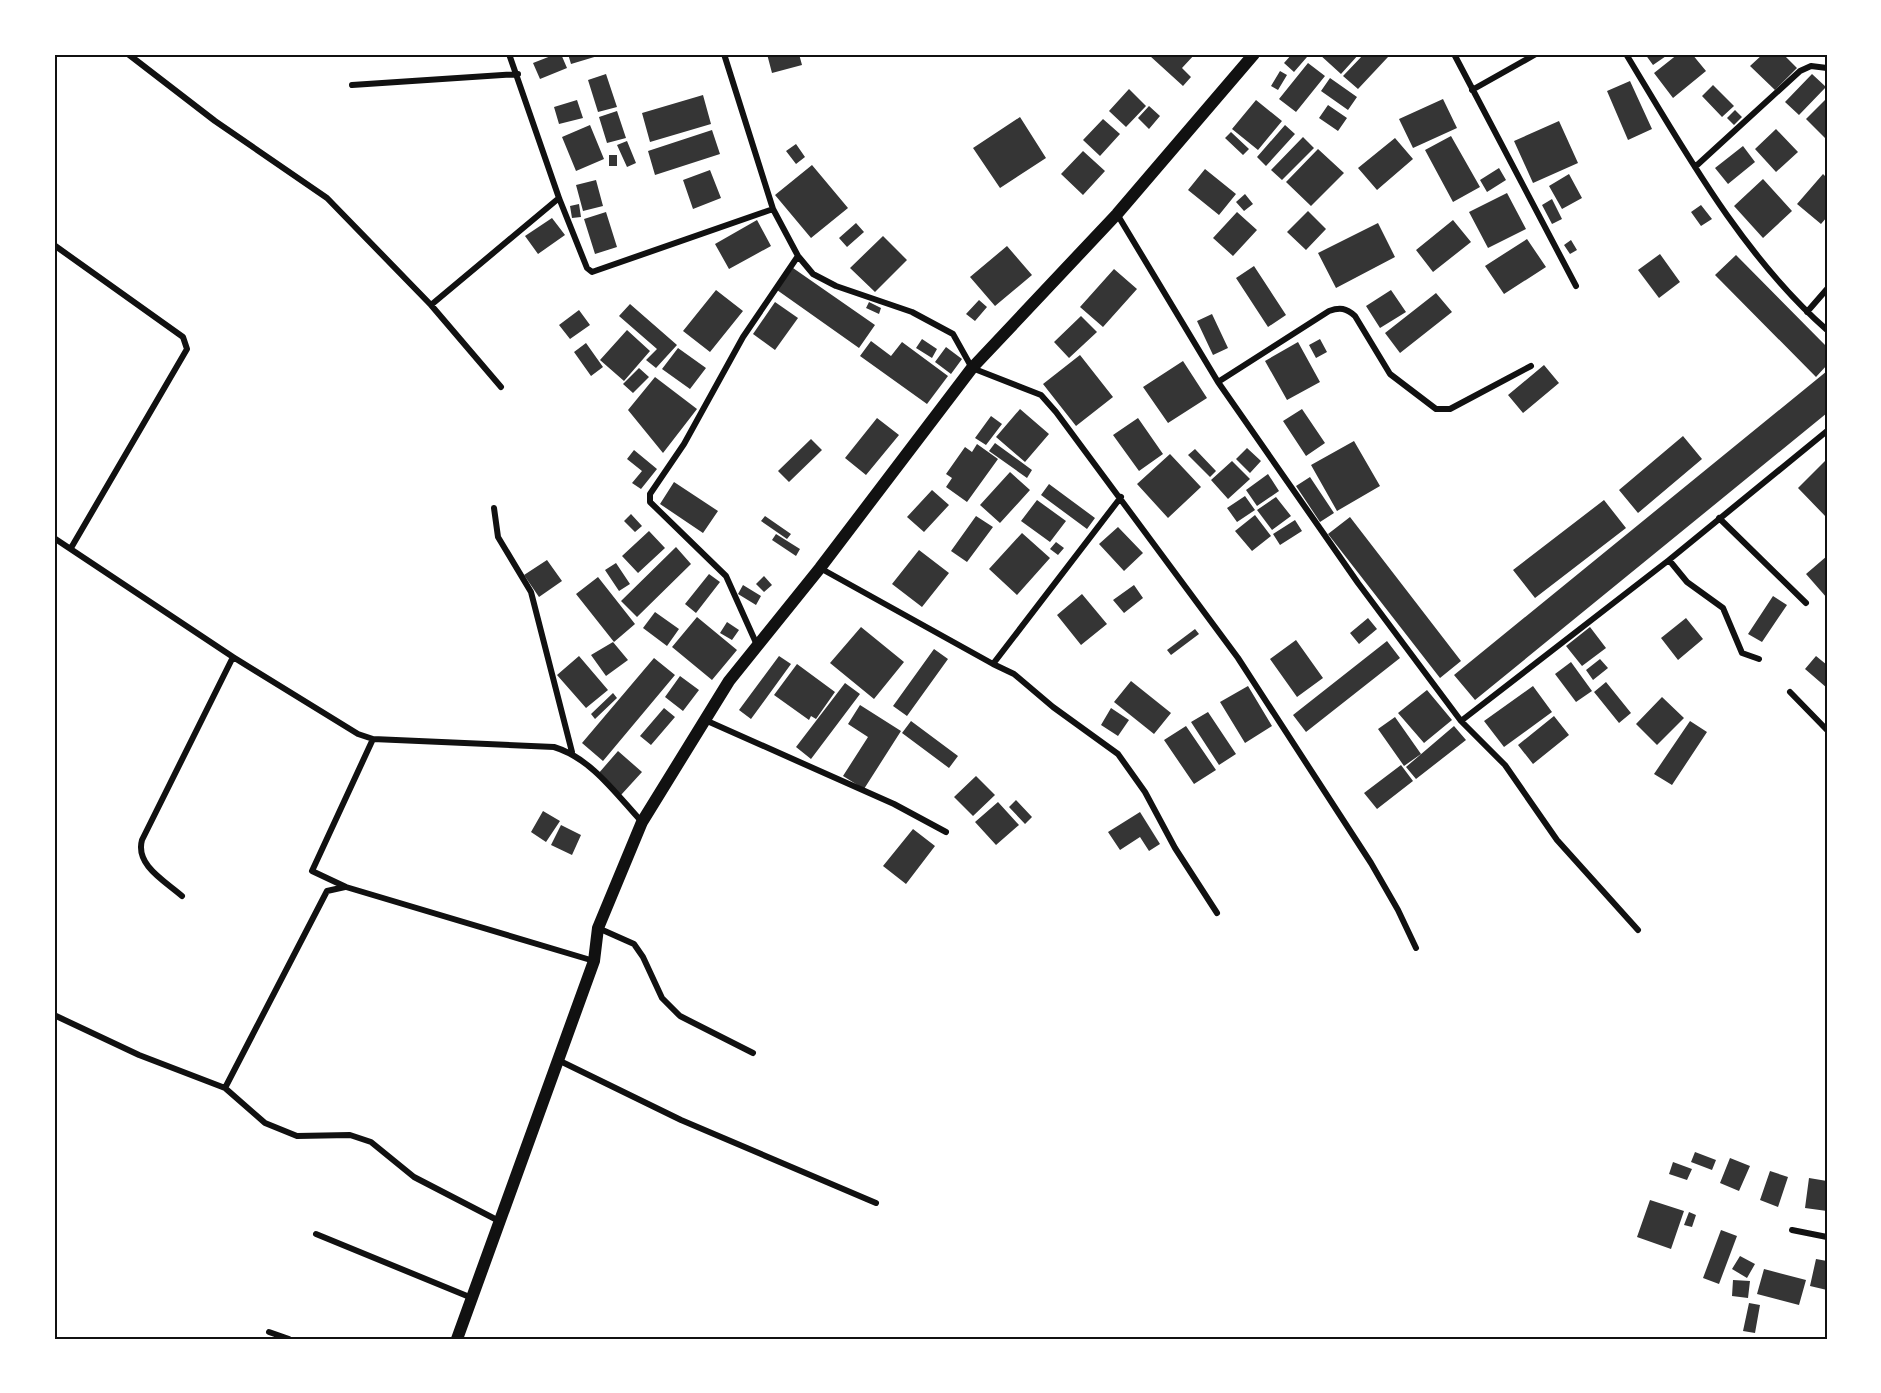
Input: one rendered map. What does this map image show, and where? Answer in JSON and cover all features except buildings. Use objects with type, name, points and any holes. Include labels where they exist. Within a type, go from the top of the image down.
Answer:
[{"type":"highway","points":[[457,1339],[594,961],[598,928],[642,822],[705,719],[729,681],[820,568],[972,368],[1117,214],[1254,54]]},
{"type":"street","points":[[128,54],[215,121],[327,198],[431,305],[501,387]]},
{"type":"street","points":[[509,54],[518,74],[559,198],[587,268],[592,272],[773,209]]},
{"type":"street","points":[[724,54],[773,209],[798,256],[813,274],[836,286],[886,301],[953,334],[972,368],[1041,395],[1121,497],[1238,658],[1371,863],[1398,910],[1416,948]]},
{"type":"street","points":[[1454,54],[1576,286]]},
{"type":"street","points":[[1472,90],[1536,54]]},
{"type":"street","points":[[1626,54],[1695,167],[1760,256],[1807,312],[1827,330]]},
{"type":"street","points":[[1695,167],[1800,71],[1811,66],[1827,68]]},
{"type":"street","points":[[352,85],[518,74]]},
{"type":"street","points":[[431,305],[559,198]]},
{"type":"street","points":[[1117,214],[1218,382],[1358,583],[1461,721],[1505,765],[1557,840],[1638,930]]},
{"type":"street","points":[[54,245],[183,337],[187,349],[185,357],[71,548]]},
{"type":"street","points":[[757,646],[726,576],[650,502],[650,494],[684,444],[743,337],[798,256]]},
{"type":"street","points":[[1807,312],[1827,289]]},
{"type":"street","points":[[1218,382],[1329,310],[1338,308],[1348,310],[1355,316],[1390,374],[1436,409],[1450,409],[1531,366]]},
{"type":"street","points":[[1461,721],[1669,560],[1827,431]]},
{"type":"street","points":[[993,664],[1121,497]]},
{"type":"street","points":[[494,508],[498,537],[531,592],[572,752]]},
{"type":"street","points":[[1719,518],[1806,603]]},
{"type":"street","points":[[54,538],[233,657],[358,734],[373,739],[554,747],[572,752],[592,768],[642,822]]},
{"type":"street","points":[[1669,560],[1687,582],[1723,608],[1742,653],[1759,658]]},
{"type":"street","points":[[820,568],[1014,674],[1053,707],[1118,754],[1145,792],[1175,848],[1217,913]]},
{"type":"street","points":[[182,896],[144,863],[139,851],[142,840],[233,657]]},
{"type":"street","points":[[1790,692],[1827,730]]},
{"type":"street","points":[[705,719],[894,804],[946,832]]},
{"type":"street","points":[[373,739],[312,871],[346,887],[594,961]]},
{"type":"street","points":[[225,1088],[327,891],[346,887]]},
{"type":"street","points":[[598,928],[634,944],[643,957],[662,998],[680,1016],[753,1053]]},
{"type":"street","points":[[54,1016],[139,1055],[225,1088],[265,1124],[297,1136],[350,1135],[371,1142],[414,1177],[499,1221]]},
{"type":"street","points":[[558,1059],[681,1119],[876,1203]]},
{"type":"street","points":[[1792,1230],[1827,1236]]},
{"type":"street","points":[[316,1234],[472,1298]]},
{"type":"street","points":[[269,1332],[289,1339]]}]
